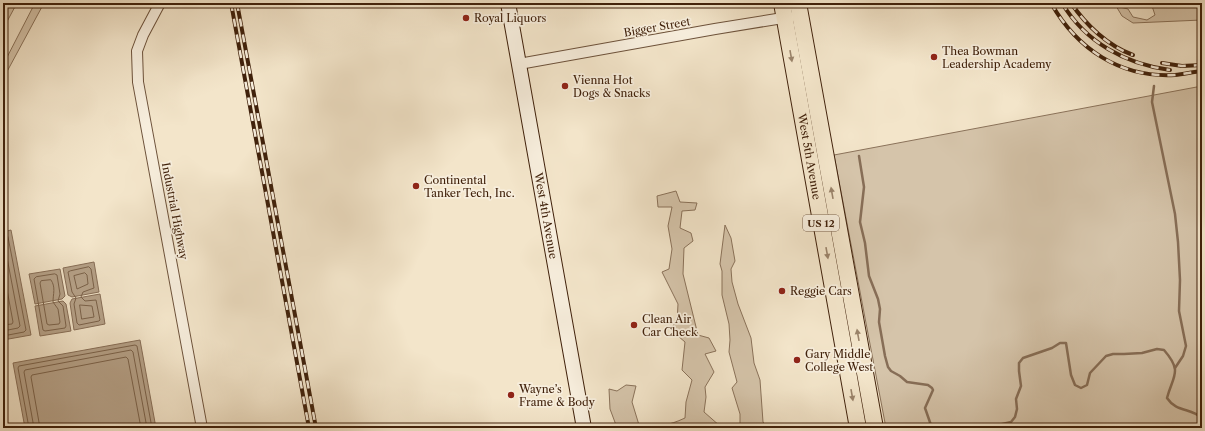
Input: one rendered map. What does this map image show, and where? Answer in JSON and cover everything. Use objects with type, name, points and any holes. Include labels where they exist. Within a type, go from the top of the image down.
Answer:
[{"type":"main road","name":"West 4th Avenue","points":[[508,3],[584,428]]},
{"type":"main road","name":"West 5th Avenue","points":[[791,10],[858,428]]},
{"type":"main road","name":"West 5th Avenue","points":[[791,10],[874,428]]},
{"type":"street","name":"Industrial Highway","points":[[160,3],[143,35],[138,51],[138,82],[202,428]]},
{"type":"street","name":"Bigger Street","points":[[519,64],[715,29],[791,10]]},
{"type":"shaded area","points":[[3,3],[17,3],[3,29]]},
{"type":"shaded area","points":[[35,3],[44,3],[3,79],[3,65]]},
{"type":"shaded area","points":[[1151,3],[1202,3],[1202,20],[1133,23],[1122,16],[1116,6],[1128,9],[1133,17],[1147,20],[1155,15]]},
{"type":"shaded area","points":[[1202,86],[1202,428],[886,428],[834,155]]},
{"type":"shaded area","points":[[676,191],[680,202],[697,203],[695,210],[682,211],[680,228],[691,233],[693,241],[684,248],[683,274],[698,335],[709,338],[716,351],[705,354],[714,372],[705,387],[706,397],[704,412],[720,426],[720,428],[606,428],[605,425],[616,425],[610,409],[609,389],[617,391],[626,385],[636,386],[632,402],[639,425],[662,425],[673,423],[685,418],[686,402],[692,380],[682,370],[685,342],[678,336],[673,325],[677,323],[678,304],[662,272],[669,269],[672,249],[668,226],[672,207],[658,207],[657,196]]},
{"type":"shaded area","points":[[725,225],[731,238],[735,261],[731,269],[732,282],[738,304],[751,338],[754,363],[760,380],[763,422],[767,428],[740,428],[740,414],[732,388],[737,382],[729,352],[729,324],[722,295],[722,271],[720,264]]},
{"type":"water","points":[[11,230],[31,335],[3,340],[3,232]]},
{"type":"water","points":[[94,262],[99,292],[72,297],[68,295],[63,268]]},
{"type":"water","points":[[60,269],[65,296],[62,299],[35,304],[29,274]]},
{"type":"water","points":[[100,294],[105,324],[74,330],[70,303],[72,299]]},
{"type":"water","points":[[63,301],[66,304],[71,331],[40,336],[35,306]]},
{"type":"water","points":[[140,340],[156,428],[25,428],[13,363]]},
{"type":"waterway","points":[[1154,86],[1152,102],[1175,214],[1180,280],[1179,311],[1186,346],[1183,356],[1175,368]]},
{"type":"waterway","points":[[859,156],[864,187],[860,222],[865,243],[869,276],[878,299],[880,309],[879,322],[885,356],[888,367],[891,371],[907,382],[928,385],[932,388],[933,390],[925,408],[932,428]]},
{"type":"waterway","points":[[985,428],[1011,422],[1015,417],[1017,409],[1016,399],[1021,386],[1019,363],[1023,358],[1052,348],[1060,343],[1066,343],[1071,375],[1075,385],[1081,388],[1087,385],[1090,373],[1106,356],[1113,354],[1142,353],[1157,349],[1164,350],[1170,357],[1175,369],[1174,379],[1167,398],[1175,406],[1202,418]]},
{"type":"railway","points":[[231,3],[309,428]]},
{"type":"railway","points":[[237,3],[316,428]]},
{"type":"railway","points":[[1051,3],[1074,34],[1087,47],[1118,66],[1155,75],[1175,75],[1202,71]]},
{"type":"railway","points":[[1062,3],[1083,30],[1108,49],[1138,63],[1170,70]]},
{"type":"railway","points":[[1071,3],[1098,34],[1115,46],[1133,55]]},
{"type":"railway","points":[[1162,63],[1182,66],[1202,65]]},
{"type":"place","name":"Royal Liquors","points":[[466,18]]},
{"type":"place","name":"Thea Bowman Leadership Academy","points":[[934,57]]},
{"type":"place","name":"Vienna Hot Dogs & Snacks","points":[[565,86]]},
{"type":"place","name":"Continental Tanker Tech, Inc.","points":[[416,186]]},
{"type":"place","name":"Reggie Cars","points":[[782,291]]},
{"type":"place","name":"Clean Air Car Check","points":[[634,325]]},
{"type":"place","name":"Gary Middle College West","points":[[797,360]]},
{"type":"place","name":"Wayne’s Frame & Body","points":[[511,395]]}]
